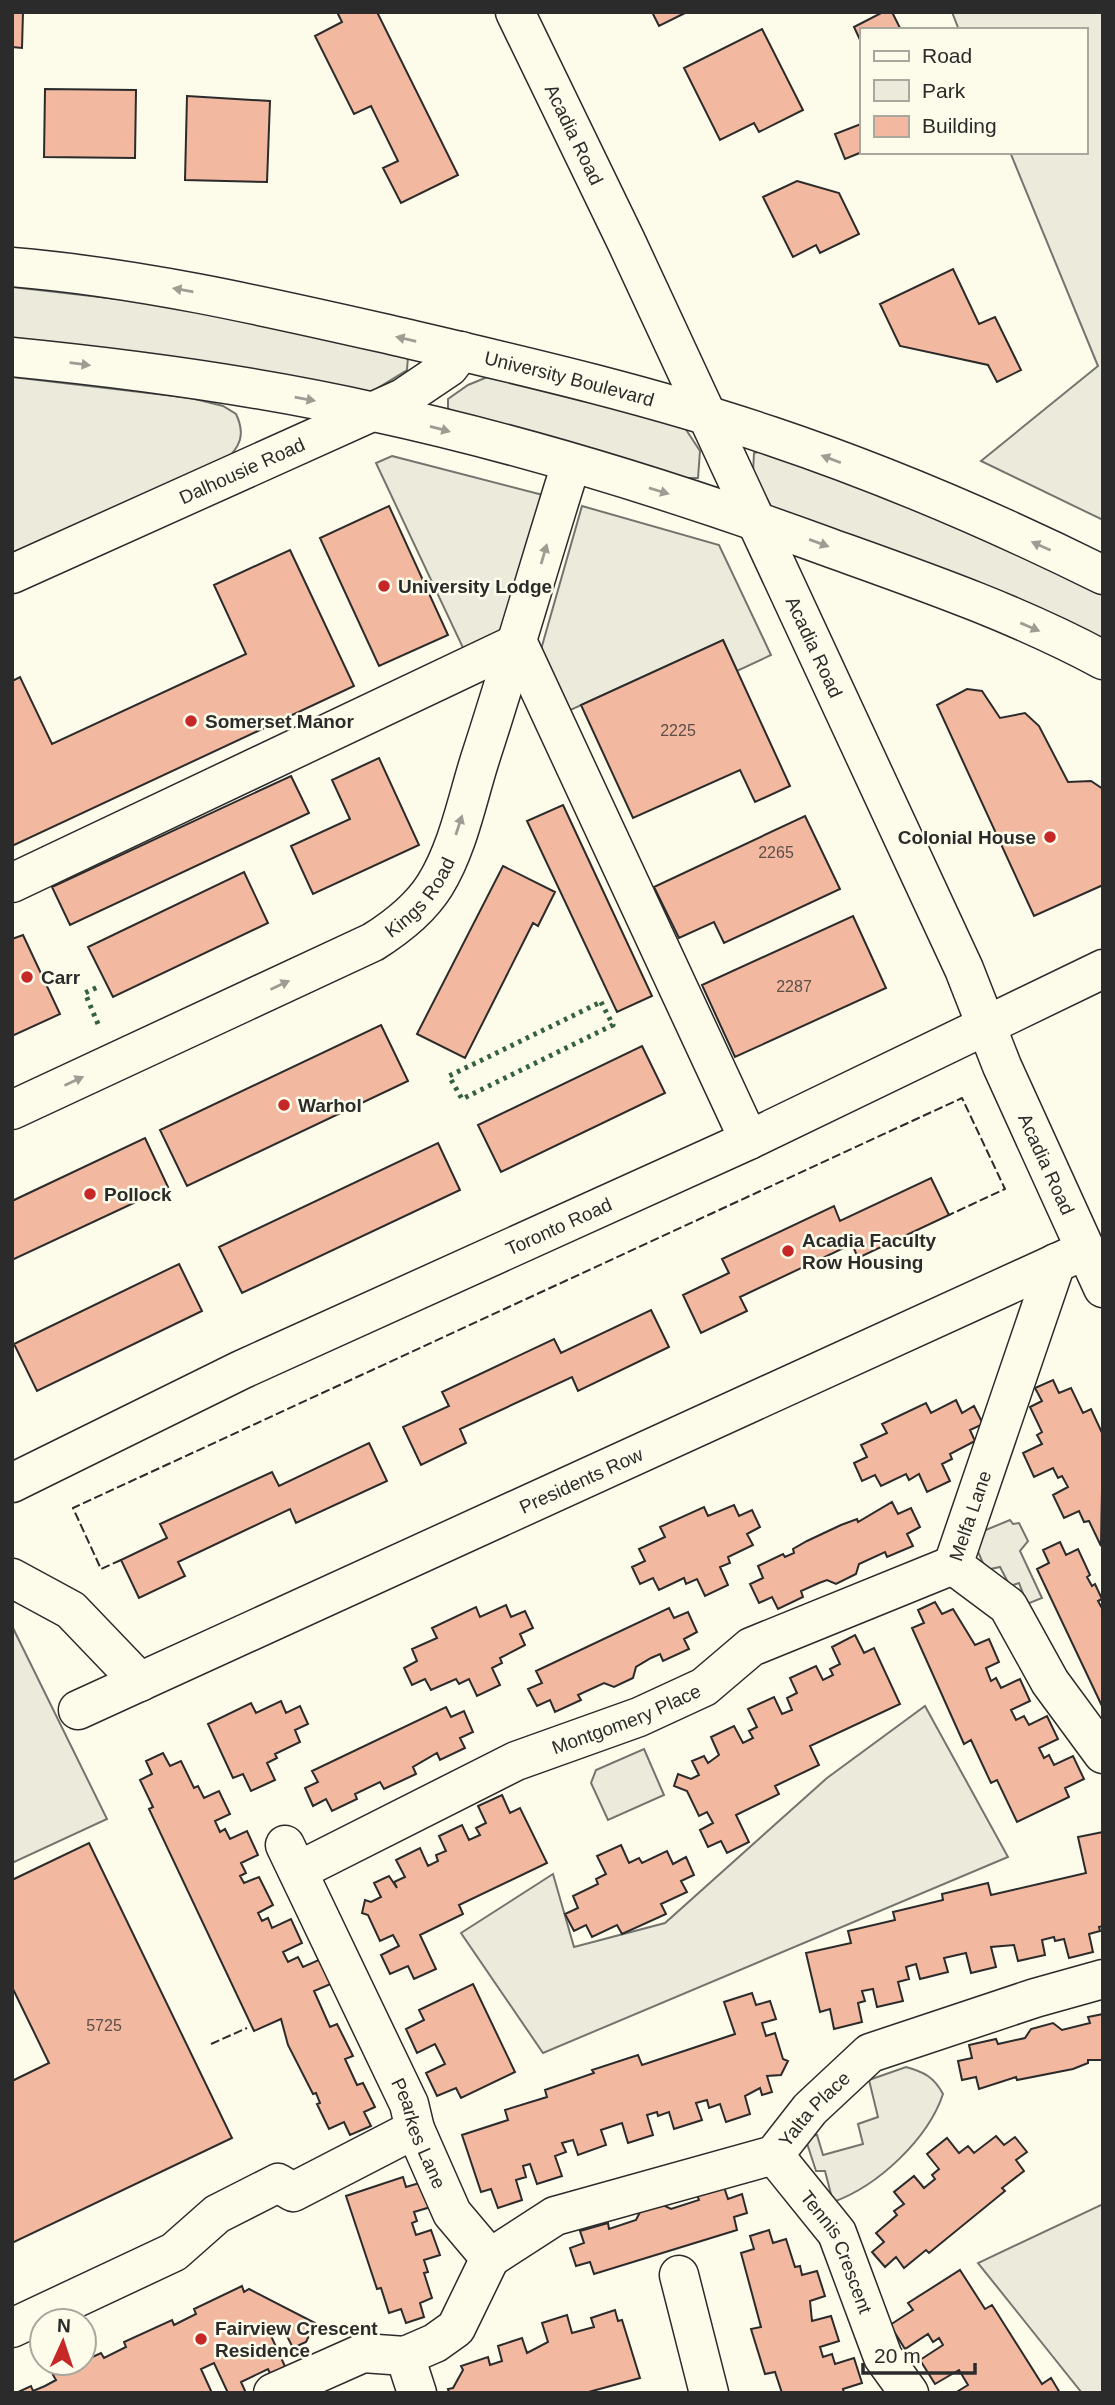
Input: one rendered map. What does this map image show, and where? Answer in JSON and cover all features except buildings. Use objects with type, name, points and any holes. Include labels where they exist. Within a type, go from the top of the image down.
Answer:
[{"type":"street","name":"Acadia Road","points":[[515,12],[709,417],[959,957],[987,1025],[1070,1257],[1103,1288]]},
{"type":"street","name":"University Boulevard","points":[[12,267],[186,290],[461,351],[709,417],[771,436],[889,481],[1103,575]]},
{"type":"street","name":"Dalhousie Road","points":[[12,574],[403,398],[449,367],[461,351]]},
{"type":"street","points":[[12,357],[214,383],[374,412],[571,464],[755,520],[926,582],[1103,660]]},
{"type":"street","name":"Kings Road","points":[[12,1110],[373,942],[398,926],[436,884],[451,851],[518,643],[571,464]]},
{"type":"street","points":[[12,883],[518,643],[749,1140]]},
{"type":"street","name":"Toronto Road","points":[[12,1483],[241,1370],[749,1140],[1103,970]]},
{"type":"street","name":"Melfa Lane","points":[[1070,1257],[1014,1392],[953,1564],[1008,1606],[1050,1682],[1103,1754]]},
{"type":"street","name":"Presidents Row","points":[[78,1710],[1070,1257]]},
{"type":"street","name":"Montgomery Place","points":[[292,1858],[516,1761],[639,1717],[704,1686],[751,1647],[953,1564]]},
{"type":"street","points":[[12,1577],[71,1611],[140,1682]]},
{"type":"street","name":"Pearkes Lane","points":[[292,1858],[408,2104],[415,2129],[453,2213],[490,2258]]},
{"type":"street","name":"Yalta Place","points":[[490,2258],[555,2216],[774,2154],[810,2109],[870,2053],[1035,1998],[1103,1979]]},
{"type":"street","points":[[12,2328],[174,2252],[218,2214],[278,2183],[293,2192],[415,2129]]},
{"type":"street","name":"Tennis Crescent","points":[[774,2154],[837,2233],[883,2357],[909,2393]]},
{"type":"street","points":[[273,2393],[363,2353],[405,2356],[436,2343],[456,2328],[490,2258]]},
{"type":"street","points":[[678,2274],[709,2393]]},
{"type":"street","points":[[405,2356],[417,2393]]},
{"type":"green space","points":[[952,12],[1103,12],[1103,520],[981,461],[1098,366],[1011,154],[1087,154],[1087,28],[958,28]]},
{"type":"green space","points":[[12,287],[197,308],[408,357],[407,370],[368,394],[12,346]]},
{"type":"green space","points":[[497,373],[683,425],[700,451],[698,478],[686,478],[453,414],[448,408],[448,399],[468,385]]},
{"type":"green space","points":[[12,377],[191,398],[223,406],[236,414],[241,428],[240,440],[224,462],[12,561]]},
{"type":"green space","points":[[767,450],[854,480],[1103,591],[1103,645],[773,510],[753,473],[754,453]]},
{"type":"green space","points":[[392,456],[543,495],[510,627],[464,650],[376,463]]},
{"type":"green space","points":[[582,506],[719,545],[771,655],[737,671],[723,640],[564,713],[540,653]]},
{"type":"green space","points":[[1010,1520],[1013,1524],[1019,1523],[1028,1541],[1020,1551],[1042,1598],[1027,1604],[1019,1583],[1010,1586],[1000,1567],[986,1570],[975,1545],[976,1534]]},
{"type":"green space","points":[[12,1626],[107,1819],[12,1863]]},
{"type":"green space","points":[[925,1706],[1008,1857],[543,2053],[461,1933],[553,1874],[574,1947],[665,1923],[827,1778]]},
{"type":"green space","points":[[644,1749],[664,1795],[608,1820],[591,1783],[596,1770]]},
{"type":"green space","points":[[906,2067],[928,2076],[940,2088],[943,2094],[936,2111],[913,2144],[884,2173],[850,2195],[833,2202],[825,2171],[816,2171],[805,2137],[817,2135],[823,2155],[863,2144],[858,2124],[878,2117],[869,2080]]},
{"type":"green space","points":[[1103,2204],[1103,2393],[1082,2393],[978,2263]]},
{"type":"hedge","points":[[98,1024],[85,993],[100,986]]},
{"type":"hedge","points":[[601,1002],[613,1025],[462,1099],[449,1076],[601,1002]]},
{"type":"fence","points":[[121,1560],[101,1569],[73,1508],[962,1098],[1005,1189],[949,1215]]},
{"type":"fence","points":[[211,2044],[247,2028]]},
{"type":"place","name":"University Lodge","points":[[384,586]]},
{"type":"place","name":"Somerset Manor","points":[[191,721]]},
{"type":"place","name":"Colonial House","points":[[1050,837]]},
{"type":"place","name":"Carr","points":[[27,977]]},
{"type":"place","name":"Warhol","points":[[284,1105]]},
{"type":"place","name":"Pollock","points":[[90,1194]]},
{"type":"place","name":"Acadia Faculty Row Housing","points":[[788,1251]]},
{"type":"place","name":"Fairview Crescent Residence","points":[[201,2339]]}]
